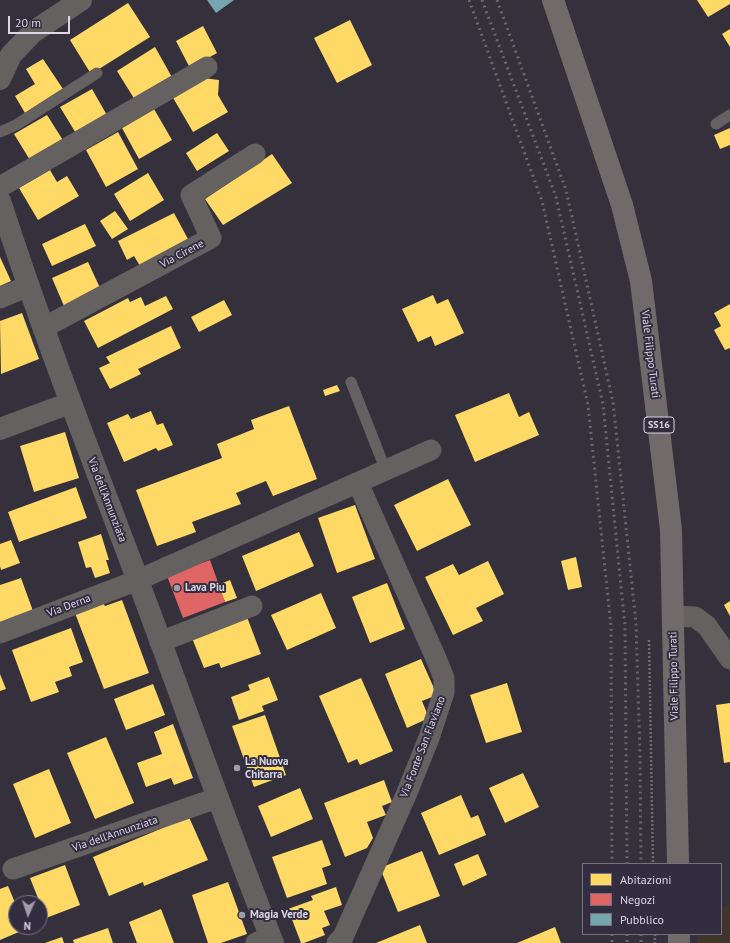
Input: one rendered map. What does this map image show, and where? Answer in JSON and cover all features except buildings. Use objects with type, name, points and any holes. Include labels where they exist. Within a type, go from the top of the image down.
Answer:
[{"type":"main road","name":"Viale Filippo Turati","points":[[553,0],[622,205],[641,281],[671,530],[678,863]]},
{"type":"street","points":[[0,78],[6,52],[81,0]]},
{"type":"street","points":[[0,187],[207,67]]},
{"type":"street","name":"Via Cirene","points":[[43,328],[211,238],[191,195],[255,154]]},
{"type":"street","name":"Via dell'Annunziata","points":[[0,201],[43,328],[138,580],[217,798],[266,941]]},
{"type":"street","points":[[0,298],[28,286]]},
{"type":"street","points":[[0,429],[70,402]]},
{"type":"street","points":[[138,580],[431,450]]},
{"type":"street","name":"Via Fonte San Flaviano","points":[[337,943],[343,937],[406,795],[429,738],[444,692],[444,678],[435,656],[358,483]]},
{"type":"street","name":"Via Derna","points":[[0,633],[138,580]]},
{"type":"street","points":[[160,642],[252,606]]},
{"type":"street","points":[[674,616],[695,617],[707,626],[730,658]]},
{"type":"street","name":"Via dell'Annunziata","points":[[13,869],[217,798]]},
{"type":"lane","points":[[0,132],[16,125],[97,73]]},
{"type":"lane","points":[[716,124],[730,115]]},
{"type":"lane","points":[[351,382],[386,471]]},
{"type":"path","points":[[649,640],[653,863]]},
{"type":"shaded area","points":[[730,905],[730,943],[698,943],[698,935],[722,935],[722,908]]},
{"type":"railway","points":[[469,0],[542,201],[588,405],[611,627],[612,863]]},
{"type":"railway","points":[[482,0],[556,197],[603,404],[625,627],[627,863]]},
{"type":"railway","points":[[497,0],[566,190],[613,402],[636,623],[640,755],[641,863]]},
{"type":"railway","points":[[612,935],[612,943]]},
{"type":"railway","points":[[627,935],[627,943]]},
{"type":"railway","points":[[641,935],[641,943]]},
{"type":"place","name":"Lava Piu","points":[[177,588]]},
{"type":"place","name":"La Nuova Chitarra","points":[[237,768]]},
{"type":"place","name":"Magia Verde","points":[[242,915]]}]
